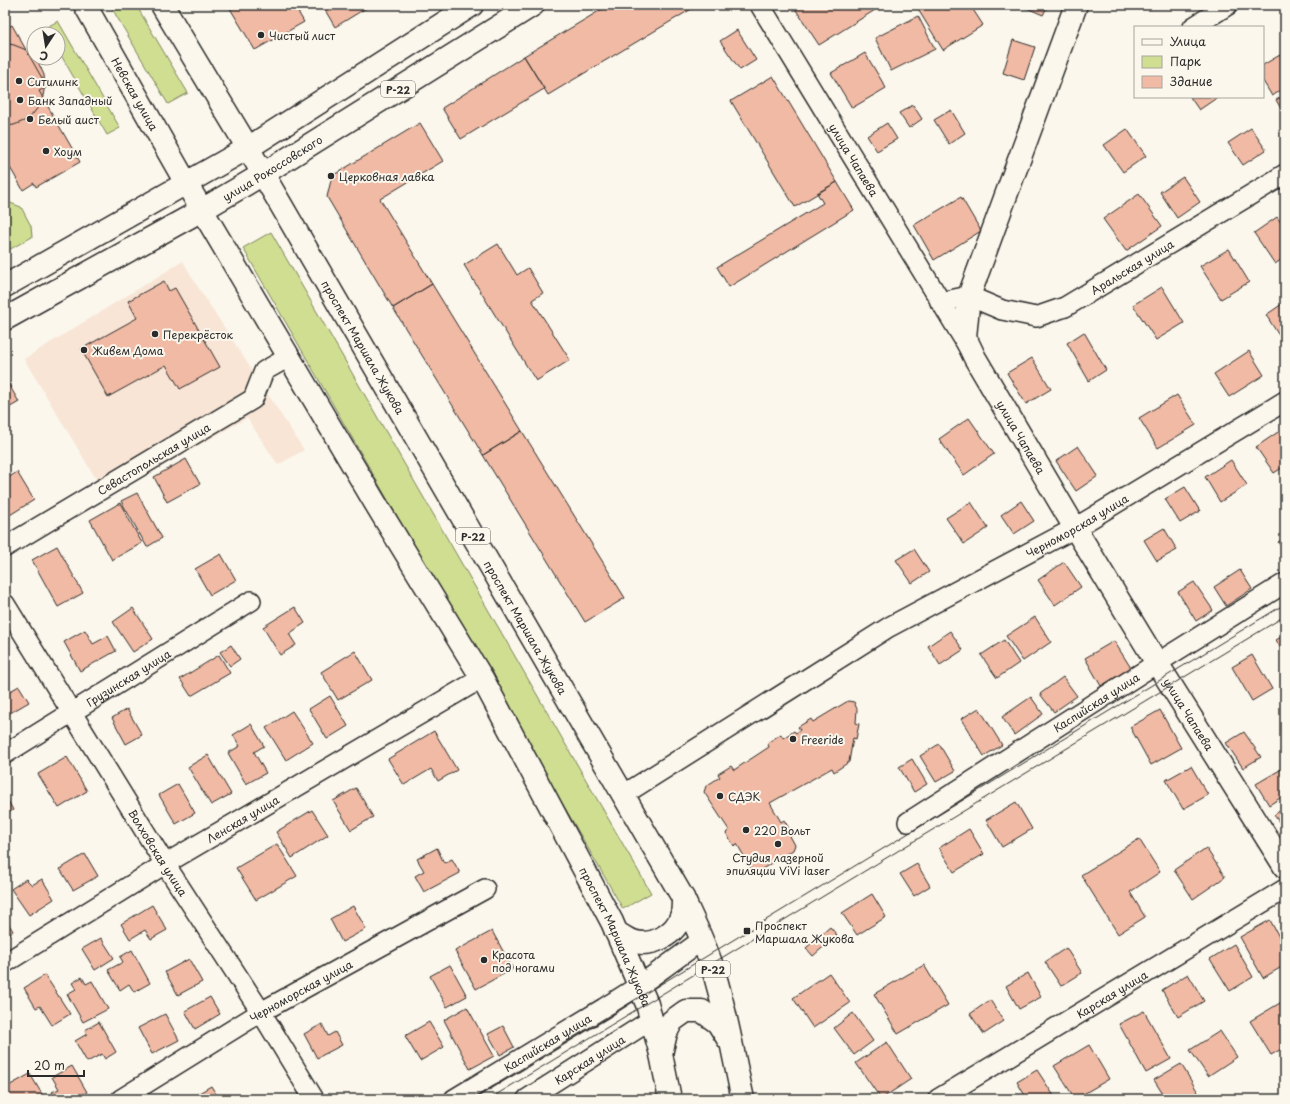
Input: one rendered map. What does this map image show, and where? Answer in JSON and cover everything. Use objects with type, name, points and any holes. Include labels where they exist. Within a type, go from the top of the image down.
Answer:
[{"type":"main road","name":"Невская улица","points":[[85,5],[186,183]]},
{"type":"main road","points":[[162,5],[263,174]]},
{"type":"main road","name":"Р-22","points":[[186,183],[248,148],[472,5]]},
{"type":"main road","name":"улица Рокоссовского","points":[[5,319],[202,210],[263,174],[533,5]]},
{"type":"main road","points":[[975,358],[965,337],[969,296],[1076,5]]},
{"type":"main road","name":"проспект Маршала Жукова","points":[[263,174],[683,898],[712,965],[732,1043],[743,1099]]},
{"type":"main road","name":"проспект Маршала Жукова","points":[[186,183],[380,511],[482,678],[616,932],[640,985],[661,1054],[670,1099]]},
{"type":"main road","points":[[5,286],[186,183]]},
{"type":"main road","name":"улица Чапаева","points":[[975,358],[1075,528],[1157,663],[1285,867]]},
{"type":"main road","points":[[616,932],[630,941],[646,943],[662,939],[674,929],[682,914],[683,898]]},
{"type":"main road","points":[[661,1054],[666,1033],[672,1021],[686,1011],[702,1011],[718,1023],[732,1043]]},
{"type":"street","name":"улица Чапаева","points":[[760,5],[975,358]]},
{"type":"street","points":[[1195,26],[1228,5]]},
{"type":"street","name":"Аральская улица","points":[[969,296],[1002,310],[1036,317],[1065,307],[1285,174]]},
{"type":"street","points":[[940,302],[969,296]]},
{"type":"street","name":"Севастопольская улица","points":[[5,547],[252,399],[264,371],[289,357]]},
{"type":"street","name":"Черноморская улица","points":[[623,795],[864,642],[896,623],[1075,528],[1285,401]]},
{"type":"street","name":"Каспийская улица","points":[[908,822],[1285,583]]},
{"type":"street","name":"Грузинская улица","points":[[5,754],[251,601]]},
{"type":"street","name":"Волховская улица","points":[[5,604],[314,1099]]},
{"type":"street","name":"Ленская улица","points":[[5,963],[166,864],[482,678]]},
{"type":"street","name":"Черноморская улица","points":[[121,1099],[261,1012],[485,889]]},
{"type":"street","name":"Карская улица","points":[[938,1099],[1285,889]]},
{"type":"street","name":"Каспийская улица","points":[[454,1099],[640,985],[702,940]]},
{"type":"street","name":"Карская улица","points":[[527,1099],[651,1020]]},
{"type":"shaded area","points":[[183,261],[196,284],[304,450],[278,465],[247,418],[107,497],[24,359]]},
{"type":"green space","points":[[110,5],[136,5],[188,93],[168,104]]},
{"type":"green space","points":[[58,21],[61,26],[49,26]]},
{"type":"green space","points":[[66,35],[120,128],[107,135],[66,64]]},
{"type":"green space","points":[[5,201],[21,207],[31,226],[32,237],[5,252]]},
{"type":"green space","points":[[271,232],[651,893],[623,909],[243,248]]},
{"type":"building","points":[[228,5],[294,5],[304,22],[255,50]]},
{"type":"building","points":[[322,5],[371,5],[335,27]]},
{"type":"building","points":[[609,5],[698,5],[548,95],[524,56]]},
{"type":"building","points":[[797,5],[883,5],[819,45],[794,7]]},
{"type":"building","points":[[928,5],[970,5],[983,25],[943,50],[919,11]]},
{"type":"building","points":[[1020,5],[1048,5],[1043,15]]},
{"type":"building","points":[[1285,5],[1285,14],[1279,6]]},
{"type":"building","points":[[918,16],[935,49],[891,71],[875,38]]},
{"type":"building","name":"Белый аист","points":[[12,25],[26,50],[26,66],[35,66],[47,87],[39,91],[80,162],[36,187],[34,183],[23,190],[5,159],[5,29]]},
{"type":"building","points":[[737,30],[756,60],[740,70],[720,41]]},
{"type":"building","points":[[1013,40],[1035,47],[1024,80],[1003,73]]},
{"type":"building","points":[[5,43],[26,50],[26,66],[40,66],[44,75],[45,85],[39,106],[32,115],[24,121],[14,125],[5,126]]},
{"type":"building","points":[[865,53],[886,88],[852,108],[831,73]]},
{"type":"building","points":[[1280,55],[1285,63],[1285,88],[1272,96],[1264,83],[1264,64]]},
{"type":"building","points":[[524,56],[544,89],[461,139],[442,108]]},
{"type":"building","points":[[773,76],[837,182],[795,207],[731,101]]},
{"type":"building","points":[[1285,95],[1285,115],[1276,100]]},
{"type":"building","points":[[1191,98],[1217,98],[1199,110]]},
{"type":"building","points":[[913,105],[922,119],[909,128],[899,113]]},
{"type":"building","points":[[951,110],[965,133],[949,144],[934,120]]},
{"type":"building","points":[[420,123],[443,161],[380,199],[432,284],[393,308],[327,197],[332,176]]},
{"type":"building","points":[[887,123],[897,139],[877,151],[867,136]]},
{"type":"building","points":[[1251,128],[1266,150],[1243,165],[1228,143]]},
{"type":"building","points":[[1127,129],[1146,156],[1123,172],[1104,145]]},
{"type":"building","points":[[1183,177],[1200,202],[1177,218],[1160,192]]},
{"type":"building","points":[[837,182],[854,210],[729,287],[717,267],[823,203],[817,193]]},
{"type":"building","points":[[1139,194],[1162,226],[1126,251],[1103,219]]},
{"type":"building","points":[[961,197],[981,231],[934,260],[914,225]]},
{"type":"building","points":[[1277,217],[1285,228],[1285,257],[1275,264],[1254,233]]},
{"type":"building","points":[[498,244],[517,275],[528,268],[543,293],[532,300],[570,360],[536,381],[464,265]]},
{"type":"building","points":[[1229,249],[1249,282],[1221,299],[1200,266]]},
{"type":"building","name":"Перекрёсток","points":[[164,281],[169,291],[175,288],[220,367],[180,389],[166,365],[108,397],[81,349],[137,318],[128,301]]},
{"type":"building","points":[[432,284],[522,431],[483,455],[393,308]]},
{"type":"building","points":[[1162,287],[1184,323],[1156,340],[1133,305]]},
{"type":"building","points":[[1285,302],[1285,345],[1266,315]]},
{"type":"building","points":[[1084,332],[1106,370],[1089,381],[1067,343]]},
{"type":"building","points":[[1249,351],[1264,375],[1229,397],[1214,374]]},
{"type":"building","points":[[1032,358],[1051,389],[1026,404],[1007,373]]},
{"type":"building","points":[[5,378],[19,402],[5,410]]},
{"type":"building","points":[[1177,395],[1196,425],[1158,448],[1139,418]]},
{"type":"building","points":[[969,418],[994,454],[964,475],[939,439]]},
{"type":"building","points":[[522,431],[625,598],[585,622],[483,455]]},
{"type":"building","points":[[1278,432],[1285,441],[1285,466],[1274,473],[1256,447]]},
{"type":"building","points":[[1078,446],[1098,476],[1076,491],[1056,461]]},
{"type":"building","points":[[186,459],[200,484],[167,502],[154,477]]},
{"type":"building","points":[[1231,460],[1247,485],[1220,502],[1205,477]]},
{"type":"building","points":[[17,472],[34,500],[5,518],[5,480]]},
{"type":"building","points":[[1185,487],[1200,511],[1180,523],[1165,499]]},
{"type":"building","points":[[137,493],[162,538],[147,547],[121,501]]},
{"type":"building","points":[[1021,501],[1034,521],[1014,534],[1001,515]]},
{"type":"building","points":[[971,502],[988,528],[964,544],[946,518]]},
{"type":"building","points":[[120,503],[142,543],[112,560],[90,520]]},
{"type":"building","points":[[1164,528],[1177,550],[1157,561],[1144,540]]},
{"type":"building","points":[[1285,538],[1285,553],[1278,542]]},
{"type":"building","points":[[57,546],[83,593],[58,607],[32,560]]},
{"type":"building","points":[[914,549],[929,572],[912,583],[896,560]]},
{"type":"building","points":[[221,554],[236,580],[210,595],[195,569]]},
{"type":"building","points":[[1064,562],[1081,587],[1055,605],[1038,580]]},
{"type":"building","points":[[1240,570],[1252,589],[1226,606],[1214,587]]},
{"type":"building","points":[[1194,582],[1213,610],[1196,621],[1178,592]]},
{"type":"building","points":[[295,607],[305,623],[289,634],[296,645],[280,655],[263,627]]},
{"type":"building","points":[[133,608],[153,639],[133,652],[113,622]]},
{"type":"building","points":[[1035,617],[1051,642],[1023,661],[1006,636]]},
{"type":"building","points":[[85,630],[93,644],[108,636],[116,651],[80,671],[64,642]]},
{"type":"building","points":[[950,631],[963,650],[940,665],[928,646]]},
{"type":"building","points":[[1285,635],[1285,656],[1276,640]]},
{"type":"building","points":[[1004,640],[1019,663],[997,678],[981,655]]},
{"type":"building","points":[[1114,641],[1131,668],[1101,686],[1085,658]]},
{"type":"building","points":[[231,645],[240,659],[230,666],[220,652]]},
{"type":"building","points":[[355,651],[372,680],[338,700],[321,672]]},
{"type":"building","points":[[219,655],[230,673],[191,696],[180,679]]},
{"type":"building","points":[[1252,655],[1272,689],[1252,701],[1232,667]]},
{"type":"building","points":[[1063,677],[1077,696],[1054,712],[1040,694]]},
{"type":"building","points":[[19,686],[29,702],[5,716],[5,694]]},
{"type":"building","points":[[330,696],[348,726],[327,739],[309,709]]},
{"type":"building","points":[[1031,697],[1043,714],[1014,735],[1002,717]]},
{"type":"building","points":[[848,701],[854,702],[857,709],[856,723],[859,724],[856,739],[853,738],[849,762],[834,772],[832,768],[770,803],[781,822],[784,820],[793,835],[790,836],[795,845],[793,850],[759,871],[752,870],[737,844],[734,846],[726,833],[729,830],[704,792],[706,786],[720,777],[718,774],[731,766],[734,770],[769,747],[767,743],[781,734],[783,738],[794,731],[796,733],[800,730],[798,727],[811,719],[813,722]]},
{"type":"building","points":[[979,708],[1002,745],[984,756],[961,719]]},
{"type":"building","points":[[127,709],[142,735],[126,744],[112,718]]},
{"type":"building","points":[[1160,710],[1181,748],[1151,765],[1130,727]]},
{"type":"building","points":[[292,711],[313,743],[286,760],[266,728]]},
{"type":"building","points":[[251,724],[264,746],[254,752],[266,773],[246,784],[228,753],[240,746],[233,735]]},
{"type":"building","points":[[434,731],[457,770],[438,781],[431,769],[404,785],[388,759]]},
{"type":"building","points":[[1244,732],[1261,757],[1243,768],[1226,743]]},
{"type":"building","points":[[939,744],[955,771],[936,782],[920,756]]},
{"type":"building","points":[[208,755],[231,794],[211,805],[188,767]]},
{"type":"building","points":[[67,757],[87,791],[59,808],[38,774]]},
{"type":"building","points":[[912,759],[927,784],[914,792],[899,767]]},
{"type":"building","points":[[1191,766],[1208,795],[1183,809],[1166,780]]},
{"type":"building","points":[[1285,767],[1285,795],[1269,805],[1256,784]]},
{"type":"building","points":[[178,784],[195,813],[176,824],[159,795]]},
{"type":"building","points":[[356,788],[373,817],[351,830],[333,801]]},
{"type":"building","points":[[5,795],[13,810],[5,815]]},
{"type":"building","points":[[1016,802],[1032,829],[1002,847],[986,820]]},
{"type":"building","points":[[1285,807],[1285,830],[1274,815]]},
{"type":"building","points":[[312,810],[328,835],[292,858],[276,832]]},
{"type":"building","points":[[969,829],[984,854],[954,872],[939,848]]},
{"type":"building","points":[[1139,839],[1160,872],[1130,892],[1145,917],[1118,934],[1081,875]]},
{"type":"building","points":[[277,844],[297,876],[256,900],[236,868]]},
{"type":"building","points":[[437,848],[444,863],[452,859],[460,873],[424,892],[415,876],[424,871],[417,859]]},
{"type":"building","points":[[1206,848],[1225,877],[1193,899],[1174,870]]},
{"type":"building","points":[[85,854],[98,876],[73,890],[60,869]]},
{"type":"building","points":[[917,864],[930,886],[914,896],[900,874]]},
{"type":"building","points":[[26,879],[32,885],[42,879],[54,899],[29,915],[11,889]]},
{"type":"building","points":[[872,894],[886,917],[857,935],[842,913]]},
{"type":"building","points":[[152,905],[167,930],[151,939],[145,930],[130,939],[121,924]]},
{"type":"building","points":[[353,906],[366,929],[342,942],[330,919]]},
{"type":"building","points":[[5,918],[13,931],[5,937]]},
{"type":"building","points":[[1270,920],[1285,948],[1285,965],[1263,978],[1240,937]]},
{"type":"building","points":[[830,927],[837,935],[813,956],[806,948]]},
{"type":"building","name":"Красота под ногами","points":[[492,931],[513,969],[476,989],[455,951]]},
{"type":"building","points":[[101,938],[114,958],[95,970],[82,949]]},
{"type":"building","points":[[1234,944],[1253,977],[1230,991],[1210,959]]},
{"type":"building","points":[[1066,948],[1082,973],[1061,986],[1045,962]]},
{"type":"building","points":[[132,950],[150,983],[134,992],[129,984],[120,990],[108,970],[123,962],[120,957]]},
{"type":"building","points":[[189,959],[202,982],[178,995],[165,972]]},
{"type":"building","points":[[450,965],[467,996],[447,1007],[430,976]]},
{"type":"building","points":[[924,965],[948,1005],[898,1034],[874,994]]},
{"type":"building","points":[[829,973],[850,1003],[813,1028],[793,998]]},
{"type":"building","points":[[1028,973],[1041,997],[1019,1009],[1006,986]]},
{"type":"building","points":[[1188,974],[1204,1001],[1178,1017],[1162,990]]},
{"type":"building","points":[[45,975],[70,1014],[52,1025],[40,1006],[36,1008],[24,988]]},
{"type":"building","points":[[82,977],[86,984],[92,981],[108,1009],[83,1022],[67,994],[76,989],[72,983]]},
{"type":"building","points":[[210,997],[220,1014],[195,1029],[185,1011]]},
{"type":"building","points":[[990,1000],[1004,1021],[984,1034],[970,1014]]},
{"type":"building","points":[[1285,1000],[1285,1047],[1271,1055],[1250,1021]]},
{"type":"building","points":[[467,1007],[494,1056],[470,1069],[444,1020]]},
{"type":"building","points":[[1144,1011],[1171,1059],[1146,1073],[1119,1024]]},
{"type":"building","points":[[853,1013],[873,1041],[854,1055],[834,1028]]},
{"type":"building","points":[[165,1014],[179,1040],[152,1054],[138,1028]]},
{"type":"building","points":[[99,1022],[116,1052],[105,1059],[102,1054],[87,1062],[75,1041],[87,1034],[85,1030]]},
{"type":"building","points":[[429,1022],[444,1047],[420,1061],[405,1036]]},
{"type":"building","points":[[322,1024],[328,1036],[335,1032],[342,1045],[317,1058],[304,1034]]},
{"type":"building","points":[[503,1026],[514,1047],[500,1055],[488,1034]]},
{"type":"building","points":[[1220,1031],[1237,1057],[1208,1076],[1190,1050]]},
{"type":"building","points":[[887,1042],[911,1079],[881,1099],[856,1063]]},
{"type":"building","points":[[1089,1045],[1109,1079],[1075,1099],[1054,1066]]},
{"type":"building","points":[[1181,1064],[1202,1099],[1166,1099],[1154,1080]]},
{"type":"building","points":[[72,1066],[87,1092],[76,1099],[56,1099],[52,1092],[59,1089],[52,1077]]},
{"type":"building","points":[[1037,1070],[1056,1099],[1027,1099],[1017,1082]]},
{"type":"building","points":[[30,1074],[45,1099],[5,1099],[5,1088]]},
{"type":"building","points":[[211,1086],[219,1099],[189,1099]]},
{"type":"building","points":[[371,1095],[374,1099],[365,1099]]},
{"type":"tram line","points":[[472,1099],[1285,604]]},
{"type":"tram line","points":[[489,1099],[1285,616]]},
{"type":"place","name":"Чистый лист","points":[[261,35]]},
{"type":"place","name":"Ситилинк","points":[[19,81]]},
{"type":"place","name":"Банк Западный","points":[[20,100]]},
{"type":"place","name":"Белый аист","points":[[30,119]]},
{"type":"place","name":"Хоум","points":[[46,151]]},
{"type":"place","name":"Церковная лавка","points":[[331,176]]},
{"type":"place","name":"Перекрёсток","points":[[155,334]]},
{"type":"place","name":"Живем Дома","points":[[84,350]]},
{"type":"place","name":"Freeride","points":[[793,739]]},
{"type":"place","name":"СДЭК","points":[[720,796]]},
{"type":"place","name":"220 Вольт","points":[[746,830]]},
{"type":"place","name":"Студия лазерной эпиляции ViVi laser","points":[[778,844]]},
{"type":"place","name":"Проспект Маршала Жукова","points":[[747,931]]},
{"type":"place","name":"Красота под ногами","points":[[484,960]]}]
